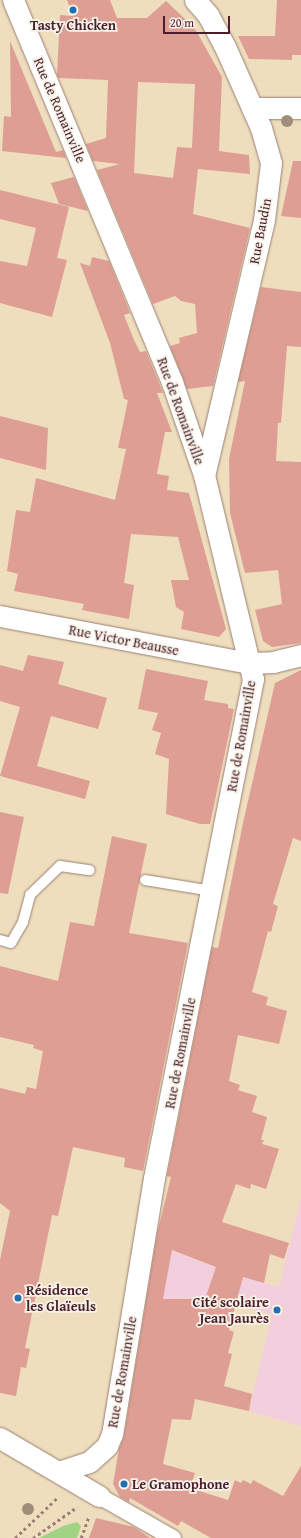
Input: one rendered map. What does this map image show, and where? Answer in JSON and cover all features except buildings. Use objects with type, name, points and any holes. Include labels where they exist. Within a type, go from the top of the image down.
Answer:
[{"type":"street","name":"Rue de Romainville","points":[[13,0],[172,382],[204,475],[248,663],[254,679],[154,1178],[112,1434],[107,1446],[89,1462],[82,1490]]},
{"type":"street","name":"Rue Baudin","points":[[195,0],[208,15],[226,50],[267,143],[270,163],[264,220],[204,475]]},
{"type":"street","points":[[252,108],[301,108]]},
{"type":"street","name":"Rue Victor Beausse","points":[[0,616],[248,663],[273,662],[301,655]]},
{"type":"street","points":[[0,1438],[82,1490],[173,1538]]},
{"type":"lane","points":[[0,940],[11,943],[23,922],[30,895],[60,866],[90,870]]},
{"type":"lane","points":[[145,880],[212,891]]},
{"type":"path","points":[[15,1538],[82,1490]]},
{"type":"path","points":[[33,1538],[74,1509],[82,1490]]},
{"type":"path","points":[[81,1538],[82,1490]]},
{"type":"shaded area","name":"Cité scolaire Jean Jaurès","points":[[301,1197],[301,1426],[249,1411],[272,1314],[198,1298],[163,1299],[157,1245],[216,1267],[216,1270],[279,1287]]},
{"type":"green space","points":[[77,1522],[81,1526],[77,1538],[39,1538],[63,1526]]},
{"type":"place","name":"Tasty Chicken","points":[[73,10]]},
{"type":"place","name":"Résidence les Glaïeuls","points":[[18,1298]]},
{"type":"place","name":"Cité scolaire Jean Jaurès","points":[[277,1310]]},
{"type":"place","name":"Le Gramophone","points":[[124,1484]]}]
